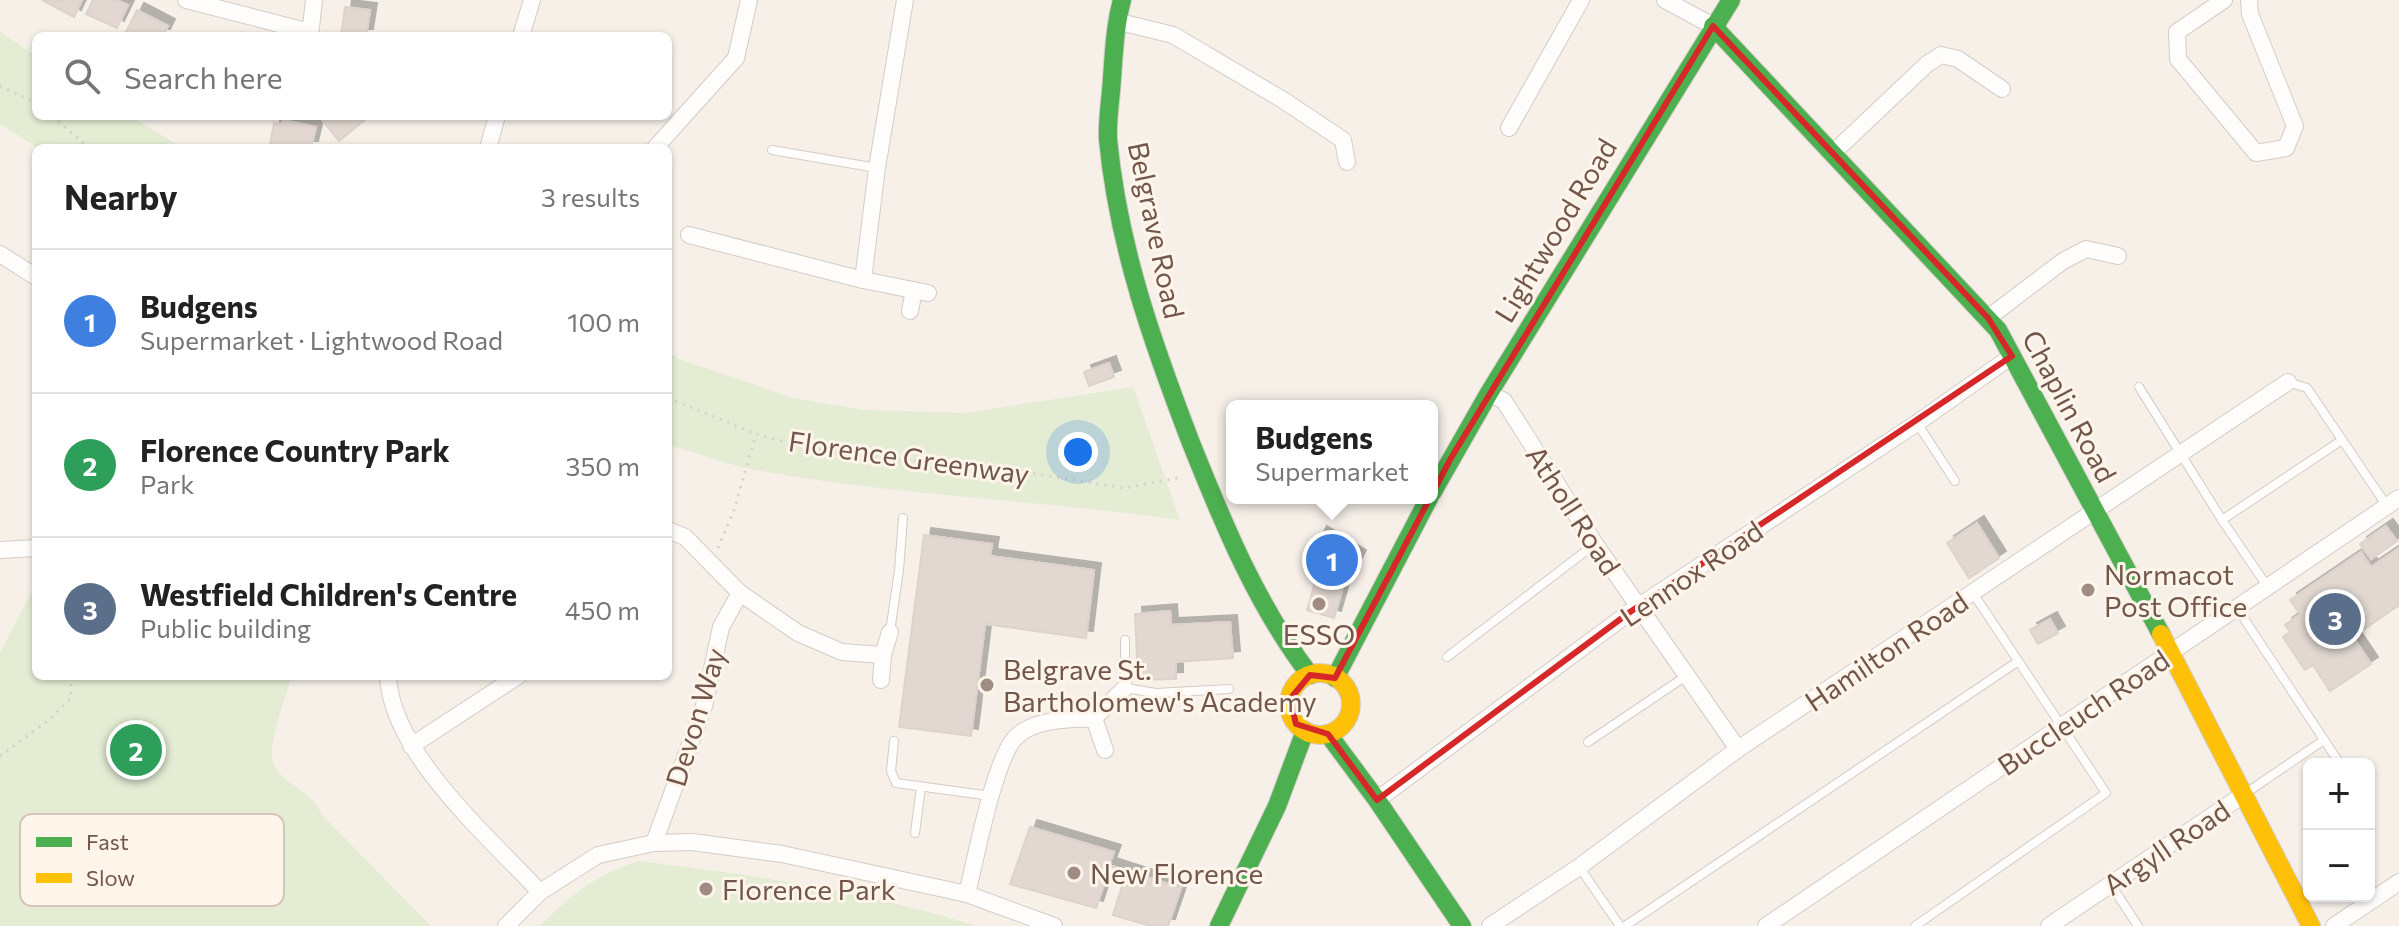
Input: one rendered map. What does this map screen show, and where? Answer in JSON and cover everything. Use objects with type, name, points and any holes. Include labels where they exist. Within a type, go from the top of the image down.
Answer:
[{"type":"main road","name":"Belgrave Road","points":[[1122,0],[1116,21],[1108,136],[1130,267],[1153,344],[1203,473],[1247,573],[1290,649],[1310,675]]},
{"type":"main road","name":"Lightwood Road","points":[[1438,482],[1489,393],[1731,0]]},
{"type":"main road","name":"Chaplin Road","points":[[1713,26],[1988,318],[2012,356],[2171,652],[2311,926]]},
{"type":"main road","points":[[1335,678],[1426,504]]},
{"type":"main road","points":[[1323,674],[1335,678],[1347,689],[1351,704],[1349,715],[1343,725],[1328,734],[1305,731],[1292,716],[1290,699],[1299,681],[1310,675],[1323,674]]},
{"type":"main road","points":[[1219,926],[1254,857],[1305,731]]},
{"type":"main road","points":[[1328,734],[1377,800],[1462,926]]},
{"type":"street","points":[[186,0],[303,32]]},
{"type":"street","points":[[310,32],[314,0]]},
{"type":"street","points":[[522,32],[532,0]]},
{"type":"street","points":[[659,144],[736,58],[749,0]]},
{"type":"street","points":[[863,280],[877,168],[905,0]]},
{"type":"street","points":[[1509,128],[1581,0]]},
{"type":"street","name":"Chaplin Road","points":[[1665,0],[1713,26]]},
{"type":"street","points":[[2224,0],[2177,32],[2178,59],[2256,153],[2286,148],[2295,126],[2250,14],[2249,0]]},
{"type":"street","points":[[1116,21],[1173,35],[1283,100],[1343,140],[1347,162]]},
{"type":"street","points":[[1833,153],[1927,64],[1941,55],[1958,59],[2002,89]]},
{"type":"street","points":[[489,144],[496,120]]},
{"type":"street","points":[[689,235],[863,280],[921,291],[910,311]]},
{"type":"street","points":[[1988,318],[2063,261],[2086,249],[2118,256]]},
{"type":"street","points":[[0,254],[32,274]]},
{"type":"street","name":"Lennox Road","points":[[1377,800],[1639,608],[2012,356]]},
{"type":"street","name":"Hamilton Road","points":[[1490,926],[1579,867],[1738,749],[2288,382]]},
{"type":"street","name":"Atholl Road","points":[[1489,393],[1504,401],[1595,544],[1738,749]]},
{"type":"street","name":"Buccleuch Road","points":[[1766,926],[2393,502]]},
{"type":"street","points":[[672,532],[685,537],[740,593],[798,633],[842,652],[883,655]]},
{"type":"street","points":[[0,550],[32,548]]},
{"type":"street","name":"Devon Way","points":[[654,843],[704,706],[721,627],[740,593]]},
{"type":"street","points":[[881,680],[883,655],[890,632]]},
{"type":"street","points":[[388,680],[389,694],[400,725],[432,776],[540,892]]},
{"type":"street","points":[[411,746],[512,680]]},
{"type":"street","points":[[967,894],[1000,766],[1015,737],[1039,723],[1094,718],[1125,688]]},
{"type":"street","points":[[1094,718],[1105,750]]},
{"type":"street","name":"Argyll Road","points":[[2049,926],[2243,795]]},
{"type":"street","points":[[506,926],[540,892],[598,855],[654,843],[692,842],[782,854],[967,894],[1054,926]]},
{"type":"street","points":[[2334,926],[2398,884]]},
{"type":"lane","points":[[772,150],[877,168]]},
{"type":"lane","points":[[2288,382],[2307,388],[2342,440],[2393,502]]},
{"type":"lane","points":[[2139,387],[2267,586]]},
{"type":"lane","points":[[1917,423],[1955,481]]},
{"type":"lane","points":[[2222,520],[2342,440]]},
{"type":"lane","points":[[890,632],[903,518]]},
{"type":"lane","points":[[1447,657],[1595,544]]},
{"type":"lane","points":[[1915,926],[2106,793],[1973,593]]},
{"type":"lane","points":[[2236,607],[2336,758]]},
{"type":"lane","points":[[1125,640],[1125,688],[1156,693],[1229,689]]},
{"type":"lane","points":[[1579,867],[1623,926],[2017,662]]},
{"type":"lane","points":[[1588,742],[1686,676]]},
{"type":"lane","points":[[2243,795],[2324,740]]},
{"type":"lane","points":[[894,741],[893,779],[896,783],[992,796]]},
{"type":"lane","points":[[915,833],[921,787]]},
{"type":"lane","points":[[2111,884],[2138,926]]},
{"type":"path","points":[[0,86],[32,101]]},
{"type":"path","points":[[57,120],[84,144]]},
{"type":"path","name":"Florence Greenway","points":[[672,400],[756,434],[808,448],[886,459],[981,465],[1124,488],[1203,473]]},
{"type":"path","points":[[712,563],[734,510],[756,434]]},
{"type":"path","points":[[0,756],[50,719],[71,698],[71,680]]},
{"type":"highlighted area","points":[[1713,26],[1988,318],[2012,356],[1630,612],[1377,800],[1328,734],[1296,724],[1290,699],[1310,675],[1335,678],[1451,458]]},
{"type":"green space","points":[[0,32],[32,53],[32,120],[137,120],[176,144],[32,144],[0,124]]},
{"type":"green space","points":[[672,355],[793,398],[864,410],[965,413],[1133,387],[1180,520],[814,479],[726,463],[672,446]]},
{"type":"green space","points":[[32,591],[32,680],[290,680],[274,735],[274,765],[286,780],[311,798],[321,814],[431,926],[0,926],[0,653]]},
{"type":"green space","name":"Florence Park","points":[[639,861],[851,894],[976,926],[540,926],[585,887]]},
{"type":"building","points":[[42,0],[82,0],[74,17]]},
{"type":"building","points":[[93,0],[116,0],[128,5],[117,28],[86,14]]},
{"type":"building","points":[[345,7],[370,10],[367,32],[342,32]]},
{"type":"building","points":[[137,10],[168,26],[165,32],[126,32]]},
{"type":"building","points":[[283,120],[316,127],[312,144],[270,144],[274,123],[282,124]]},
{"type":"building","points":[[324,120],[365,120],[339,141]]},
{"type":"building","points":[[1109,363],[1114,377],[1089,386],[1084,372]]},
{"type":"building","points":[[1977,523],[1999,558],[1969,578],[1947,543]]},
{"type":"building","points":[[2386,526],[2397,541],[2371,559],[2360,544]]},
{"type":"building","points":[[1320,533],[1359,557],[1344,585],[1304,563]]},
{"type":"building","points":[[924,535],[992,544],[990,556],[1094,570],[1086,638],[985,624],[971,736],[899,727]]},
{"type":"building","points":[[2399,548],[2399,605],[2353,637],[2371,664],[2330,691],[2313,665],[2305,670],[2283,637],[2290,632],[2285,625],[2300,614],[2290,600],[2361,552],[2371,567]]},
{"type":"building","points":[[1316,579],[1343,587],[1334,618],[1307,610]]},
{"type":"building","points":[[1170,611],[1171,625],[1230,622],[1233,658],[1176,662],[1176,679],[1138,680],[1135,614]]},
{"type":"building","points":[[2050,619],[2058,633],[2038,644],[2030,630]]},
{"type":"building","name":"New Florence","points":[[1030,827],[1114,852],[1109,865],[1181,888],[1168,926],[1151,926],[1113,915],[1122,886],[1105,881],[1096,908],[1010,884]]},
{"type":"traffic: fast","points":[[1122,0],[1115,39],[1108,139],[1120,218],[1139,294],[1177,406],[1229,533],[1257,592],[1310,675]]},
{"type":"traffic: fast","points":[[1438,482],[1489,393],[1731,0]]},
{"type":"traffic: fast","points":[[1713,26],[1998,330],[2161,634]]},
{"type":"traffic: fast","points":[[1335,678],[1426,504]]},
{"type":"traffic: fast","points":[[1219,926],[1277,806],[1305,731]]},
{"type":"traffic: fast","points":[[1328,734],[1377,800],[1462,926]]},
{"type":"traffic: slow","points":[[2161,634],[2311,926]]},
{"type":"traffic: slow","points":[[1320,673],[1342,682],[1351,704],[1342,726],[1320,735],[1298,726],[1289,704],[1298,682],[1320,673]]},
{"type":"place","name":"Budgens","points":[[1332,560]]},
{"type":"place","name":"Normacot Post Office","points":[[2088,590]]},
{"type":"place","name":"ESSO","points":[[1319,604]]},
{"type":"place","name":"Westfield Children's Centre","points":[[2335,619]]},
{"type":"place","name":"Belgrave St. Bartholomew's Academy","points":[[987,685]]},
{"type":"place","name":"Florence Country Park","points":[[136,750]]},
{"type":"place","name":"New Florence","points":[[1074,873]]},
{"type":"place","name":"Florence Park","points":[[706,889]]}]
